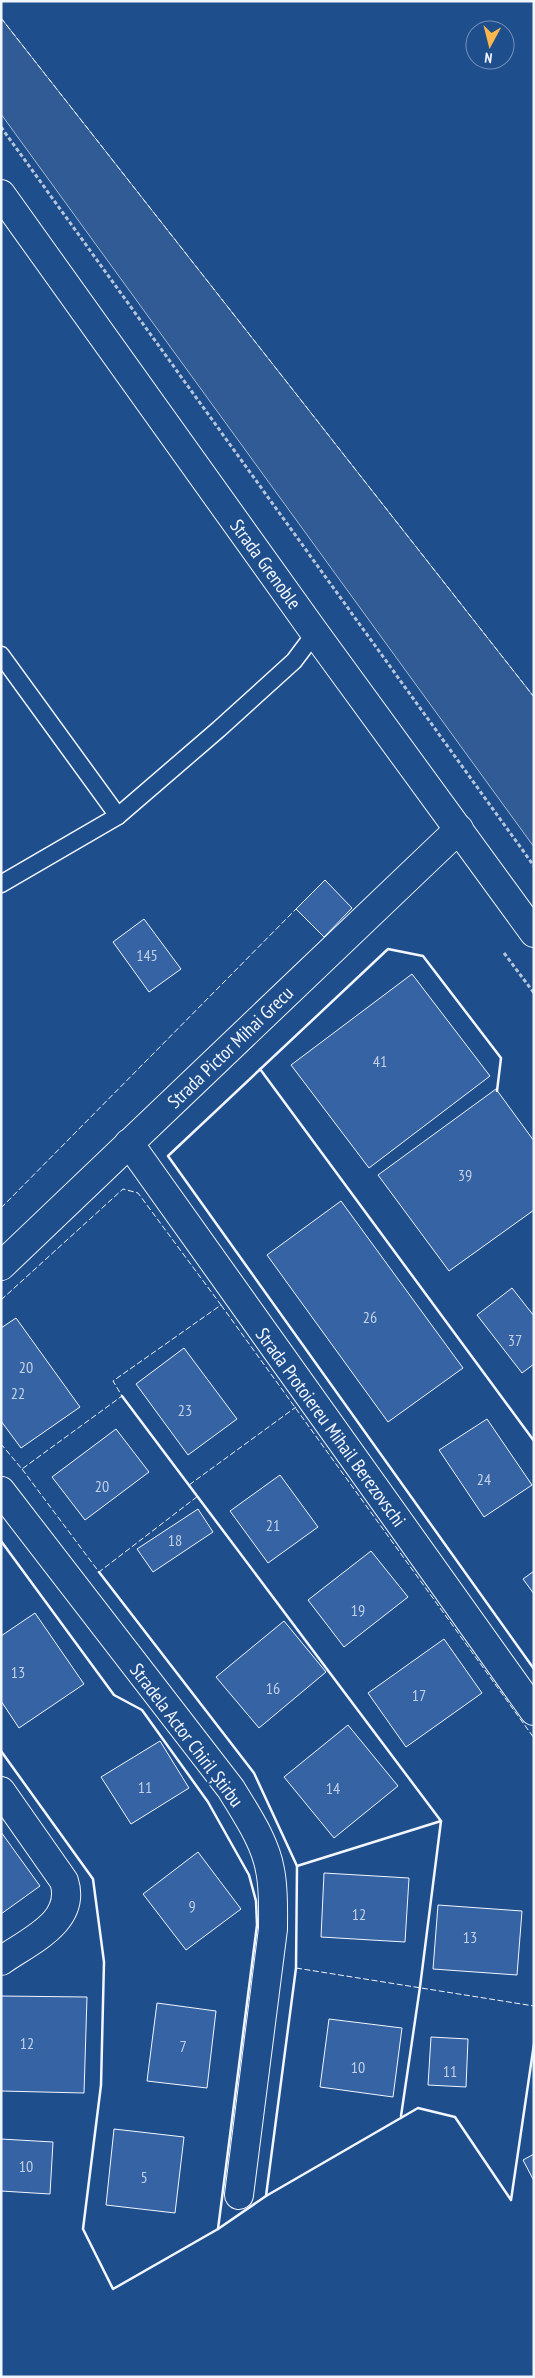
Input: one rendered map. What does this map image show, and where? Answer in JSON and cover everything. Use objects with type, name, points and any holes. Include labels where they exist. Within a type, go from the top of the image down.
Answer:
[{"type":"street","name":"Strada Grenoble","points":[[1,194],[315,633],[534,933]]},
{"type":"street","name":"Strada Pictor Mihai Grecu","points":[[1,1266],[459,829]]},
{"type":"street","name":"Strada Protoiereu Mihail Berezovschi","points":[[129,1143],[534,1711]]},
{"type":"street","name":"Stradela Actor Chiril Știrbu","points":[[1,1491],[231,1789],[257,1833],[270,1869],[274,1897],[273,1929],[239,2195]]},
{"type":"street","points":[[1,1791],[64,1881],[68,1892],[65,1908],[58,1921],[1,1961]]},
{"type":"lane","points":[[1,884],[118,816],[294,661],[315,633]]},
{"type":"lane","points":[[1,655],[118,816]]},
{"type":"path","points":[[1,127],[534,866]]},
{"type":"shaded area","points":[[1,18],[534,697],[534,847],[1,114]]},
{"type":"building","points":[[325,880],[352,908],[324,937],[296,909]]},
{"type":"building","points":[[144,919],[181,969],[149,992],[113,942]]},
{"type":"building","points":[[412,974],[490,1076],[369,1168],[291,1065]]},
{"type":"building","points":[[496,1089],[534,1141],[534,1210],[449,1271],[378,1175]]},
{"type":"building","points":[[341,1201],[463,1368],[388,1422],[267,1255]]},
{"type":"building","points":[[512,1288],[534,1316],[534,1364],[522,1373],[477,1315]]},
{"type":"building","points":[[16,1318],[80,1407],[21,1448],[1,1421],[1,1328]]},
{"type":"building","points":[[184,1348],[237,1419],[188,1455],[136,1384]]},
{"type":"building","points":[[487,1419],[532,1485],[484,1517],[439,1450]]},
{"type":"building","points":[[116,1429],[149,1472],[85,1520],[52,1477]]},
{"type":"building","points":[[280,1475],[318,1527],[268,1563],[230,1511]]},
{"type":"building","points":[[198,1509],[213,1532],[153,1572],[137,1549]]},
{"type":"building","points":[[371,1551],[408,1597],[344,1647],[308,1600]]},
{"type":"building","points":[[534,1571],[534,1594],[523,1579]]},
{"type":"building","points":[[35,1613],[84,1684],[19,1728],[1,1701],[1,1636]]},
{"type":"building","points":[[284,1621],[326,1672],[259,1728],[216,1677]]},
{"type":"building","points":[[444,1639],[482,1693],[406,1747],[368,1693]]},
{"type":"building","points":[[348,1725],[398,1786],[334,1838],[284,1777]]},
{"type":"building","points":[[160,1741],[189,1788],[131,1824],[101,1777]]},
{"type":"building","points":[[1,1832],[40,1886],[1,1914]]},
{"type":"building","points":[[198,1852],[241,1909],[186,1950],[143,1894]]},
{"type":"building","points":[[324,1873],[409,1878],[405,1942],[321,1937]]},
{"type":"building","points":[[438,1905],[522,1911],[517,1975],[433,1969]]},
{"type":"building","points":[[1,1996],[87,1997],[84,2093],[1,2091]]},
{"type":"building","points":[[157,2003],[216,2011],[207,2088],[147,2081]]},
{"type":"building","points":[[329,2019],[402,2028],[393,2097],[320,2087]]},
{"type":"building","points":[[431,2037],[468,2039],[466,2087],[428,2085]]},
{"type":"building","points":[[114,2129],[184,2137],[175,2213],[106,2205]]},
{"type":"building","points":[[1,2139],[53,2142],[50,2194],[1,2191]]},
{"type":"building","points":[[534,2154],[534,2181],[523,2160]]},
{"type":"fence","points":[[1,18],[534,697]]},
{"type":"fence","points":[[1,1208],[296,909]]},
{"type":"fence","points":[[1,1300],[123,1189],[138,1193],[221,1305],[113,1381],[122,1396],[22,1469],[1,1444]]},
{"type":"fence","points":[[221,1305],[534,1738]]},
{"type":"fence","points":[[189,1485],[296,1407]]},
{"type":"fence","points":[[22,1469],[99,1572],[198,1496]]},
{"type":"fence","points":[[296,1968],[534,2006]]},
{"type":"wall","points":[[497,1091],[501,1058],[423,956],[388,949],[168,1156],[534,1669]]},
{"type":"wall","points":[[260,1069],[534,1441]]},
{"type":"wall","points":[[122,1396],[441,1821],[401,2116]]},
{"type":"wall","points":[[1,1541],[114,1695],[142,1710],[208,1802],[249,1875],[256,1901],[257,1925],[218,2229],[113,2289],[83,2229],[101,2085],[104,1962],[93,1879],[1,1751]]},
{"type":"wall","points":[[99,1572],[254,1773],[297,1866],[296,1968],[266,2196],[418,2108],[455,2117],[511,2200],[534,2044]]},
{"type":"wall","points":[[297,1866],[441,1821]]},
{"type":"wall","points":[[218,2229],[266,2196]]}]
